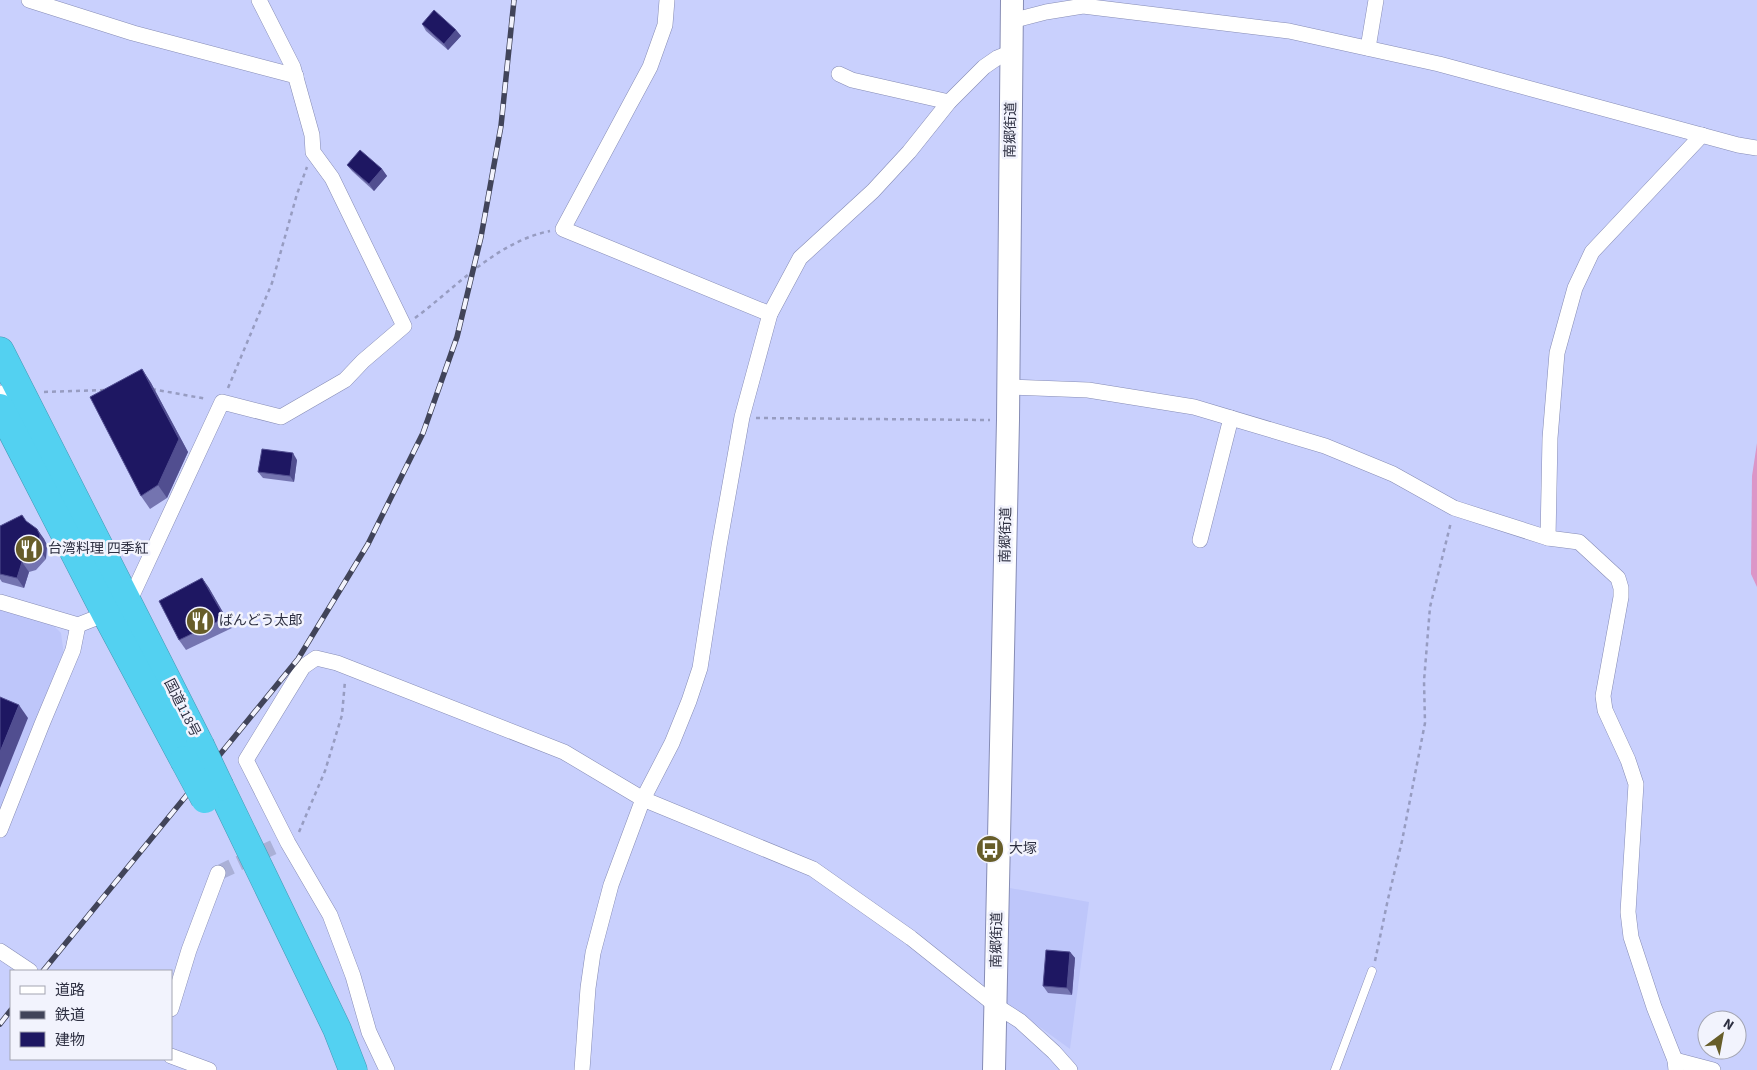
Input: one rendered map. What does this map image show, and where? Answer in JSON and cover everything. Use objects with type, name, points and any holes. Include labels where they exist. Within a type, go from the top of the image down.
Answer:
[{"type":"highway","name":"国道118号","points":[[0,351],[7,398],[212,793],[323,1041],[334,1070]]},
{"type":"highway","name":"国道118号","points":[[212,793],[337,1029],[353,1070]]},
{"type":"street","points":[[29,0],[133,33],[296,76]]},
{"type":"street","points":[[0,602],[78,625],[117,608],[222,402],[281,417],[345,380],[404,326],[332,178],[313,152],[312,135],[293,67],[259,0]]},
{"type":"street","points":[[667,0],[665,25],[650,67],[563,229],[770,314]]},
{"type":"street","points":[[1368,48],[1376,0]]},
{"type":"street","points":[[1012,10],[1046,12],[1084,3],[1288,31],[1439,64],[1757,148]]},
{"type":"street","name":"南郷街道","points":[[994,1070],[1008,420],[1012,10]]},
{"type":"street","points":[[582,1070],[588,988],[593,952],[611,885],[643,799],[672,743],[700,668],[742,417],[770,314],[800,258],[873,192],[909,152],[949,102],[984,67],[997,58],[1012,52]]},
{"type":"street","points":[[839,74],[852,80],[949,102]]},
{"type":"street","points":[[1548,538],[1550,438],[1557,353],[1575,288],[1592,252],[1702,135]]},
{"type":"street","points":[[1008,387],[1088,390],[1194,407],[1325,446],[1393,474],[1454,508],[1548,538],[1579,542],[1618,578],[1621,597],[1603,696],[1605,710],[1628,760],[1636,784],[1628,912],[1631,937],[1675,1065],[1713,1070]]},
{"type":"street","points":[[1200,540],[1231,418]]},
{"type":"street","points":[[0,830],[73,650],[78,625]]},
{"type":"street","points":[[387,1070],[369,1032],[352,976],[330,915],[286,846],[246,760],[302,668],[316,658],[346,667],[564,752],[643,799],[813,869],[911,938],[995,1005],[1020,1021],[1054,1052],[1070,1070]]},
{"type":"street","points":[[172,1006],[189,950],[218,873]]},
{"type":"street","points":[[0,951],[27,969]]},
{"type":"street","points":[[172,1056],[209,1070]]},
{"type":"lane","points":[[1335,1070],[1372,971]]},
{"type":"path","points":[[148,389],[157,388],[222,402],[272,283],[297,194],[313,152]]},
{"type":"path","points":[[404,326],[492,256],[538,234],[563,229]]},
{"type":"path","points":[[7,398],[111,390]]},
{"type":"path","points":[[742,417],[1008,420]]},
{"type":"path","points":[[1372,971],[1402,841],[1426,723],[1424,681],[1430,607],[1454,508]]},
{"type":"path","points":[[286,846],[326,771],[342,715],[346,667]]},
{"type":"shaded area","points":[[1757,443],[1757,587],[1751,574],[1752,476]]},
{"type":"shaded area","points":[[0,608],[51,623],[61,633],[64,655],[0,812]]},
{"type":"shaded area","points":[[1004,887],[1089,902],[1070,1049],[1001,999]]},
{"type":"building","points":[[434,10],[456,30],[444,44],[422,24]]},
{"type":"building","points":[[360,150],[382,169],[369,184],[347,165]]},
{"type":"building","points":[[142,369],[179,439],[158,485],[141,496],[90,397]]},
{"type":"building","points":[[262,449],[293,453],[290,476],[258,472]]},
{"type":"building","points":[[22,515],[26,521],[37,529],[40,535],[39,549],[29,560],[22,562],[17,578],[0,574],[0,526]]},
{"type":"building","points":[[202,578],[225,618],[179,640],[159,601]]},
{"type":"building","points":[[0,697],[19,705],[0,752]]},
{"type":"building","points":[[1046,950],[1070,952],[1067,988],[1043,986]]},
{"type":"tunnel","points":[[218,873],[278,845]]},
{"type":"railway","points":[[44,970],[298,659],[368,544],[423,433],[457,337],[481,237],[501,126],[514,0]]},
{"type":"railway","points":[[0,1024],[10,1011]]},
{"type":"place","name":"台湾料理 四季紅","points":[[29,549]]},
{"type":"place","name":"ばんどう太郎","points":[[200,621]]},
{"type":"place","name":"大塚","points":[[990,849]]}]
